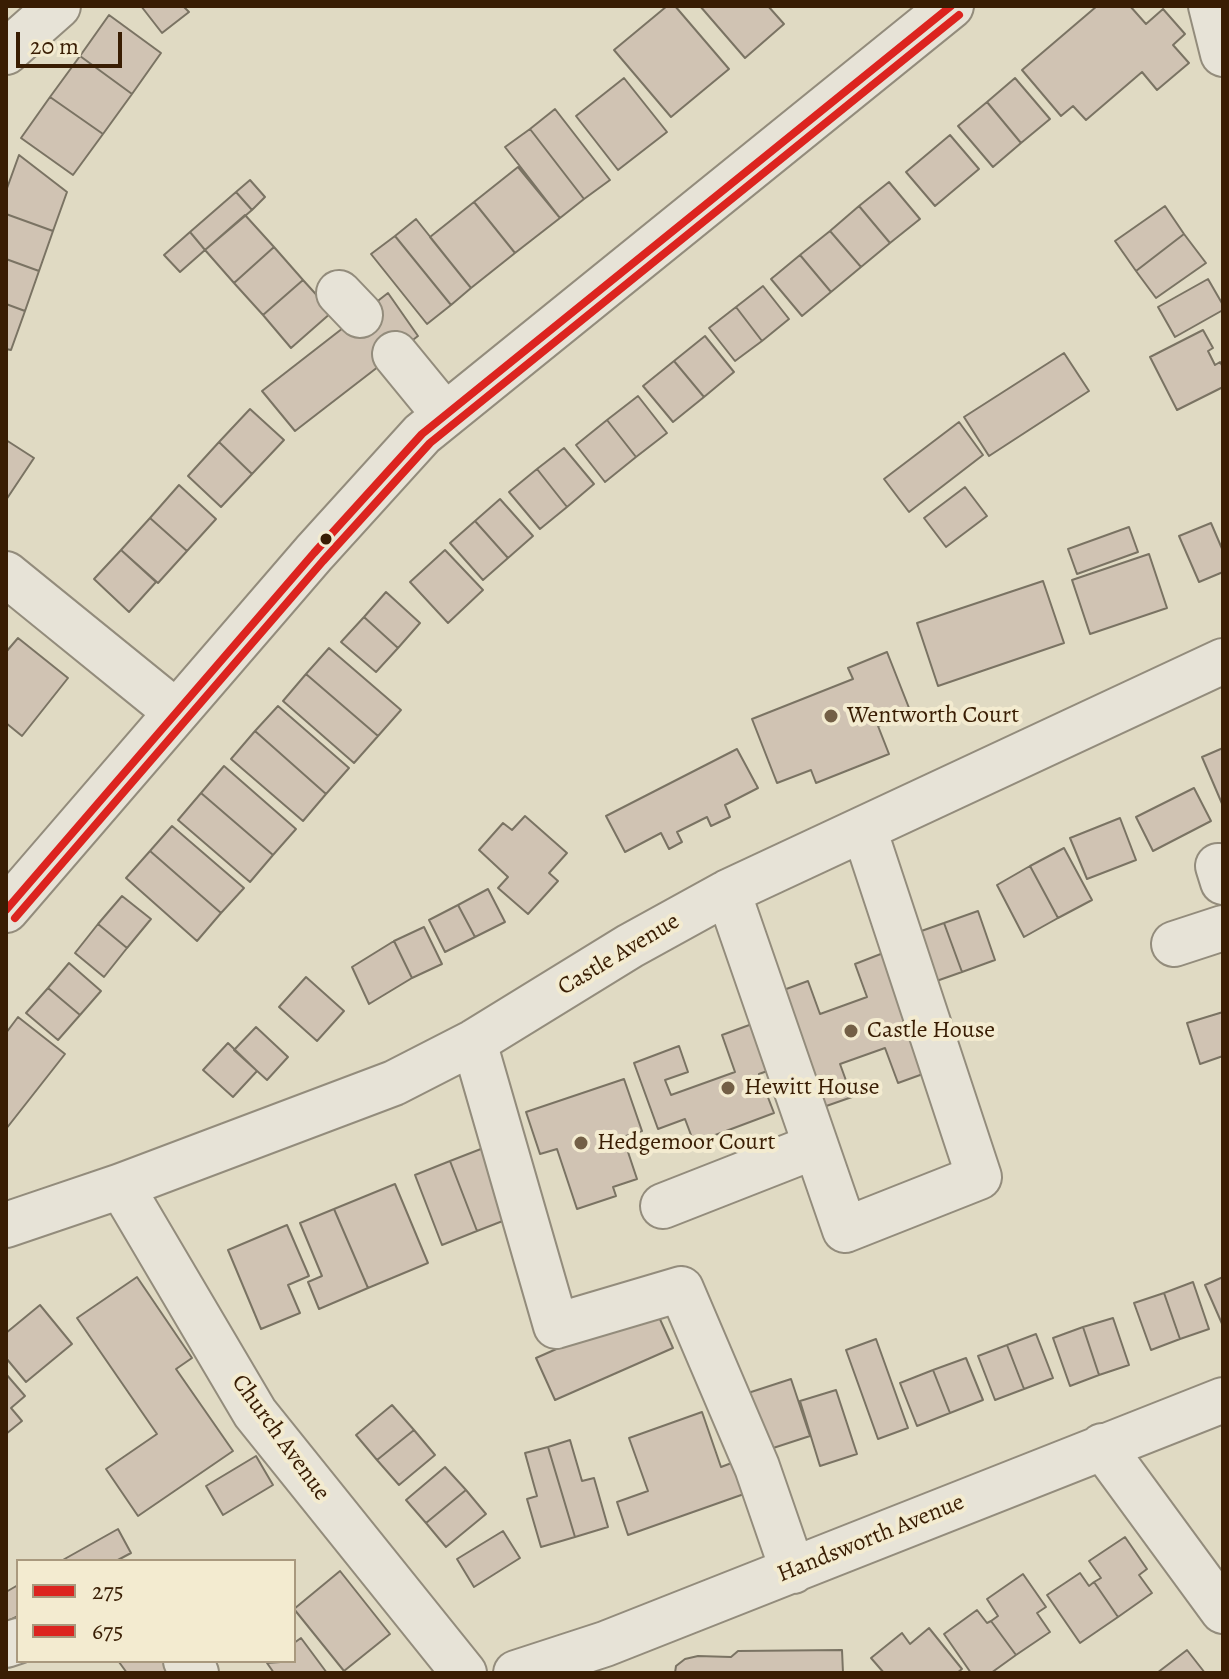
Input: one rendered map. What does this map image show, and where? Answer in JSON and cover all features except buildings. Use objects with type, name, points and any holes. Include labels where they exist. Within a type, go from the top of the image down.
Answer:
[{"type":"street","points":[[6,33],[15,6]]},
{"type":"street","points":[[6,52],[58,6]]},
{"type":"street","points":[[6,910],[333,531],[422,434],[951,6]]},
{"type":"street","points":[[1211,6],[1223,54]]},
{"type":"street","points":[[395,354],[445,415]]},
{"type":"street","points":[[6,574],[176,712]]},
{"type":"street","name":"Castle Avenue","points":[[6,1225],[121,1186],[394,1083],[474,1042],[630,946],[728,892],[1223,661]]},
{"type":"street","points":[[728,892],[845,1230],[979,1177],[864,829]]},
{"type":"street","points":[[1174,944],[1223,928]]},
{"type":"street","points":[[474,1042],[556,1326],[681,1289],[757,1467],[793,1571]]},
{"type":"street","points":[[663,1206],[816,1146]]},
{"type":"street","name":"Church Avenue","points":[[121,1186],[255,1413],[464,1673]]},
{"type":"street","name":"Handsworth Avenue","points":[[516,1673],[611,1659],[793,1571],[1223,1400]]},
{"type":"street","points":[[1102,1446],[1223,1611]]},
{"type":"transit line","name":"275","points":[[6,910],[314,553],[422,434],[951,6]]},
{"type":"transit line","name":"675","points":[[15,918],[323,561],[430,443],[959,15]]},
{"type":"place","name":"Wentworth Court","points":[[831,716]]},
{"type":"place","name":"Castle House","points":[[851,1031]]},
{"type":"place","name":"Hewitt House","points":[[728,1088]]},
{"type":"place","name":"Hedgemoor Court","points":[[581,1143]]}]
